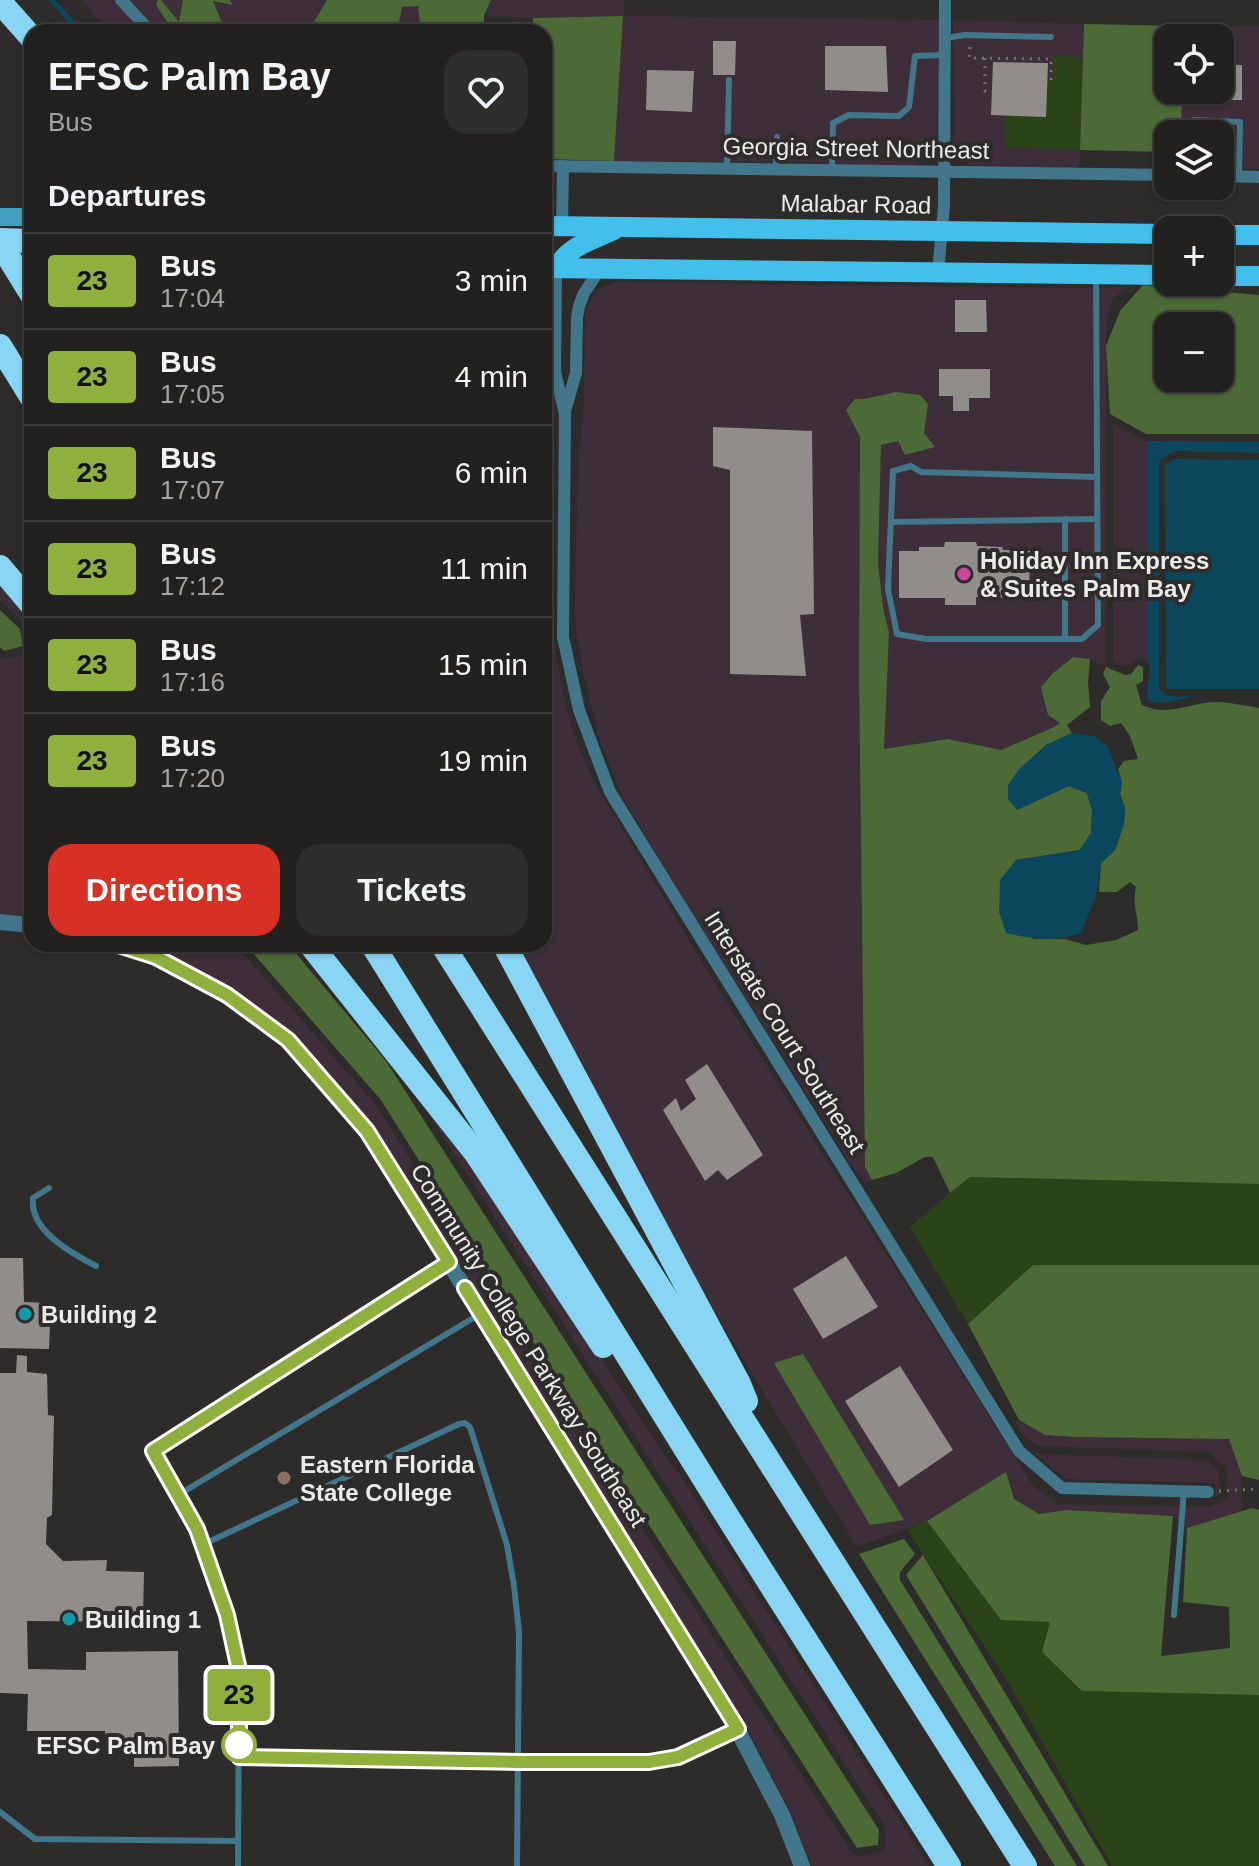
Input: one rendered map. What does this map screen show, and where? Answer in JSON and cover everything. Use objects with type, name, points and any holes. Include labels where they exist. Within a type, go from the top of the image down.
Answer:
[{"type":"highway","points":[[0,2],[24,29]]},
{"type":"highway","points":[[24,241],[0,242],[24,282]]},
{"type":"highway","points":[[0,346],[24,385]]},
{"type":"highway","points":[[0,567],[24,596]]},
{"type":"highway","points":[[316,952],[475,1152],[675,1455],[729,1519]]},
{"type":"highway","points":[[377,952],[949,1866]]},
{"type":"highway","points":[[447,952],[1025,1866]]},
{"type":"highway","points":[[508,952],[739,1384],[772,1466]]},
{"type":"main road","points":[[0,217],[24,217]]},
{"type":"main road","name":"Malabar Road","points":[[553,227],[1154,234]]},
{"type":"main road","points":[[552,266],[579,245],[621,227]]},
{"type":"main road","points":[[1234,235],[1259,235]]},
{"type":"main road","points":[[552,268],[1154,275]]},
{"type":"main road","points":[[0,274],[24,275]]},
{"type":"main road","points":[[1234,276],[1259,276]]},
{"type":"street","points":[[938,273],[944,171],[945,0]]},
{"type":"street","points":[[129,2],[145,24]]},
{"type":"street","name":"Georgia Street Northeast","points":[[552,166],[1154,175]]},
{"type":"street","points":[[553,227],[563,166]]},
{"type":"street","points":[[1234,176],[1259,177]]},
{"type":"street","name":"Interstate Court Southeast","points":[[565,414],[576,373],[579,306],[600,269]]},
{"type":"street","name":"Interstate Court Southeast","points":[[552,310],[555,372],[565,414],[563,637],[579,710],[610,792],[1019,1451],[1062,1488],[1208,1492]]},
{"type":"street","points":[[0,922],[24,924]]},
{"type":"street","name":"Community College Parkway Southeast","points":[[140,952],[156,957],[227,995],[288,1040],[367,1131],[738,1729],[782,1815],[802,1866]]},
{"type":"lane","points":[[945,38],[970,35],[1051,37]]},
{"type":"lane","points":[[832,170],[833,123],[849,115],[899,116],[909,107],[915,56],[945,55]]},
{"type":"lane","points":[[727,168],[729,80]]},
{"type":"lane","points":[[1234,122],[1240,122],[1239,176]]},
{"type":"lane","points":[[776,169],[777,137]]},
{"type":"lane","points":[[1096,274],[1098,625],[1082,639],[926,639],[897,634],[888,589],[893,471],[911,466],[921,472],[1097,477]]},
{"type":"lane","points":[[1065,519],[1065,639]]},
{"type":"lane","points":[[891,522],[1097,519]]},
{"type":"lane","points":[[49,1188],[33,1198],[32,1207],[40,1226],[71,1254],[96,1266]]},
{"type":"lane","points":[[238,1866],[239,1670],[227,1615],[197,1529],[153,1451],[449,1262]]},
{"type":"lane","points":[[178,1495],[481,1313]]},
{"type":"lane","points":[[202,1545],[459,1424],[465,1423],[470,1427],[507,1545],[519,1632],[517,1866]]},
{"type":"lane","points":[[1174,1615],[1184,1491]]},
{"type":"lane","points":[[239,1757],[649,1762],[678,1757],[738,1729]]},
{"type":"lane","points":[[0,1812],[35,1839],[238,1841]]},
{"type":"path","points":[[970,35],[969,58],[1051,59],[1051,80]]},
{"type":"path","points":[[985,58],[985,91],[992,91]]},
{"type":"path","points":[[1208,1492],[1259,1489]]},
{"type":"shaded area","points":[[82,0],[327,0],[313,24],[103,24]]},
{"type":"shaded area","points":[[491,0],[624,0],[624,16],[939,20],[936,147],[933,155],[925,161],[908,166],[614,161],[623,16],[533,18],[484,15]]},
{"type":"shaded area","points":[[419,6],[420,24],[399,24],[402,7]]},
{"type":"shaded area","points":[[953,20],[1084,24],[1078,168],[970,165],[961,158],[954,146]]},
{"type":"shaded area","points":[[1234,26],[1259,26],[1259,169],[1234,169],[1234,120],[1181,120],[1182,104],[1234,104]]},
{"type":"shaded area","points":[[615,282],[1130,287],[1113,298],[1106,324],[1106,667],[1090,659],[1073,657],[1041,687],[1061,723],[1001,750],[948,739],[884,749],[889,633],[878,563],[881,444],[924,433],[928,404],[856,399],[846,410],[860,437],[865,1167],[872,1180],[865,1183],[666,871],[624,799],[601,744],[576,633],[578,465],[584,398],[585,313],[600,288]]},
{"type":"shaded area","points":[[1113,424],[1147,441],[1147,661],[1136,658],[1126,667],[1113,661]]},
{"type":"shaded area","points":[[0,580],[24,608],[24,623],[0,600]]},
{"type":"shaded area","points":[[552,630],[562,689],[577,745],[597,787],[722,995],[1033,1486],[1060,1504],[1210,1507],[1228,1497],[1226,1467],[1208,1452],[1039,1446],[1024,1437],[1015,1422],[1019,1420],[1045,1435],[1229,1439],[1242,1476],[1242,1511],[1187,1528],[1173,1516],[1066,1510],[1039,1514],[1014,1499],[1005,1473],[927,1521],[857,1547],[710,1304],[517,952],[552,952]]},
{"type":"shaded area","points":[[24,654],[24,915],[0,913],[0,658]]},
{"type":"shaded area","points":[[164,952],[242,952],[376,1105],[598,1459],[852,1853],[858,1856],[881,1852],[885,1846],[884,1825],[405,1077],[469,1158],[678,1472],[929,1866],[811,1866],[790,1811],[741,1717],[374,1126],[292,1033],[230,987]]},
{"type":"shaded area","points":[[1030,1449],[1039,1454],[1206,1460],[1219,1471],[1221,1493],[1216,1496],[1215,1483],[1065,1479]]},
{"type":"green space","points":[[161,0],[179,22],[183,0],[230,0],[233,5],[213,1],[223,24],[169,24],[156,5]]},
{"type":"green space","points":[[327,0],[491,0],[484,15],[484,24],[420,24],[418,6],[402,7],[399,24],[313,24]]},
{"type":"green space","points":[[623,16],[614,161],[552,159],[552,24],[533,24],[533,18]]},
{"type":"green space","points":[[1084,24],[1154,25],[1154,104],[1182,104],[1181,120],[1154,120],[1154,152],[1080,150]]},
{"type":"green space","points":[[1053,56],[1082,57],[1080,150],[1005,147],[1005,115],[1047,80],[1053,79]]},
{"type":"green space","points":[[1143,285],[1154,286],[1154,296],[1259,295],[1259,434],[1146,434],[1110,414],[1106,346],[1120,311]]},
{"type":"green space","points":[[896,392],[920,395],[928,404],[924,433],[935,447],[905,455],[898,441],[881,445],[878,563],[889,633],[884,749],[948,739],[1001,750],[1054,727],[1060,723],[1048,715],[1041,687],[1073,657],[1090,659],[1090,707],[1067,725],[1072,733],[1046,745],[1008,799],[1046,796],[1069,786],[1087,793],[1092,810],[1091,833],[1080,850],[1016,860],[1033,939],[1065,939],[1086,945],[1116,940],[1138,930],[1136,887],[1130,882],[1117,892],[1099,892],[1101,863],[1115,850],[1124,824],[1125,808],[1120,794],[1122,782],[1118,769],[1124,761],[1138,759],[1130,736],[1121,723],[1110,726],[1101,720],[1101,701],[1110,687],[1103,674],[1106,667],[1125,675],[1131,674],[1138,665],[1143,667],[1143,681],[1136,685],[1142,705],[1152,709],[1171,710],[1220,702],[1259,708],[1259,1184],[970,1177],[950,1193],[933,1157],[925,1157],[896,1173],[872,1180],[865,1167],[859,674],[860,437],[846,410],[855,399]]},
{"type":"green space","points":[[0,610],[20,629],[23,646],[4,651],[0,647]]},
{"type":"green space","points":[[252,952],[295,952],[386,1061],[879,1830],[878,1845],[857,1848],[604,1455],[381,1100]]},
{"type":"green space","points":[[969,1177],[1259,1184],[1259,1265],[1033,1265],[968,1324],[910,1227]]},
{"type":"green space","points":[[1033,1265],[1259,1265],[1259,1480],[1242,1476],[1229,1439],[1045,1435],[1019,1420],[968,1324]]},
{"type":"green space","points":[[803,1354],[904,1520],[870,1525],[774,1363]]},
{"type":"green space","points":[[1006,1472],[1014,1499],[1039,1514],[1066,1510],[1173,1516],[1161,1656],[1230,1648],[1229,1607],[1183,1602],[1187,1528],[1252,1508],[1259,1510],[1259,1695],[1082,1691],[1042,1652],[1050,1622],[1001,1620],[927,1521]]},
{"type":"green space","points":[[927,1521],[1001,1620],[1051,1621],[1082,1691],[1259,1695],[1259,1866],[1112,1866],[1009,1683],[907,1530]]},
{"type":"green space","points":[[904,1539],[915,1554],[900,1572],[900,1580],[1077,1866],[1055,1866],[859,1554]]},
{"type":"green space","points":[[923,1555],[1108,1866],[1085,1866],[906,1575]]},
{"type":"water","points":[[1147,441],[1259,442],[1259,453],[1176,451],[1159,462],[1159,688],[1170,696],[1193,696],[1165,702],[1148,700],[1147,696],[1150,667],[1147,661]]},
{"type":"water","points":[[1175,459],[1259,460],[1259,689],[1170,689],[1166,686],[1165,465]]},
{"type":"water","points":[[1072,733],[1094,736],[1108,747],[1122,782],[1120,794],[1125,808],[1124,824],[1115,850],[1101,863],[1096,896],[1081,933],[1044,939],[1006,933],[999,912],[1000,880],[1016,860],[1080,850],[1091,833],[1092,810],[1087,793],[1069,786],[1017,810],[1008,799],[1008,785],[1019,769],[1046,745]]},
{"type":"building","points":[[713,41],[736,41],[735,75],[713,75]]},
{"type":"building","points":[[825,46],[886,46],[888,92],[825,90]]},
{"type":"building","points":[[993,62],[1048,63],[1046,117],[991,115]]},
{"type":"building","points":[[1234,65],[1242,65],[1242,100],[1234,100]]},
{"type":"building","points":[[647,70],[694,71],[692,112],[646,110]]},
{"type":"building","points":[[955,300],[986,300],[987,332],[955,332]]},
{"type":"building","points":[[939,369],[990,369],[990,398],[969,398],[969,411],[953,411],[953,396],[939,396]]},
{"type":"building","points":[[713,427],[812,431],[814,614],[800,615],[806,676],[730,674],[730,470],[713,466]]},
{"type":"building","name":"Holiday Inn Express & Suites Palm Bay","points":[[945,542],[976,542],[977,546],[1030,551],[1029,598],[976,597],[976,605],[945,605],[945,598],[899,598],[899,551],[944,547]]},
{"type":"building","points":[[707,1064],[763,1155],[727,1180],[718,1170],[705,1181],[663,1110],[676,1098],[681,1111],[696,1099],[685,1080]]},
{"type":"building","points":[[846,1256],[878,1307],[823,1339],[793,1289]]},
{"type":"building","name":"Building 2","points":[[0,1258],[23,1258],[24,1302],[51,1303],[49,1349],[0,1348]]},
{"type":"building","points":[[17,1355],[27,1356],[27,1372],[47,1374],[48,1415],[54,1416],[52,1515],[47,1518],[46,1544],[63,1561],[107,1560],[106,1571],[144,1572],[143,1618],[133,1622],[27,1621],[28,1669],[86,1670],[86,1652],[178,1651],[179,1766],[134,1767],[134,1742],[106,1744],[105,1731],[27,1731],[28,1694],[0,1693],[0,1373],[16,1373]]},
{"type":"building","points":[[900,1366],[953,1450],[899,1487],[845,1401]]},
{"type":"waterway","points":[[52,0],[73,24]]},
{"type":"bus line","name":"23","points":[[140,952],[156,957],[227,995],[288,1040],[367,1131],[449,1262],[153,1451],[197,1529],[227,1615],[239,1670],[239,1757],[649,1762],[678,1757],[738,1729],[465,1288]]},
{"type":"place","name":"Holiday Inn Express & Suites Palm Bay","points":[[964,574]]},
{"type":"place","name":"Building 2","points":[[25,1314]]},
{"type":"place","name":"Eastern Florida State College","points":[[284,1478]]},
{"type":"place","name":"Building 1","points":[[69,1619]]},
{"type":"place","name":"EFSC Palm Bay","points":[[239,1745]]}]
